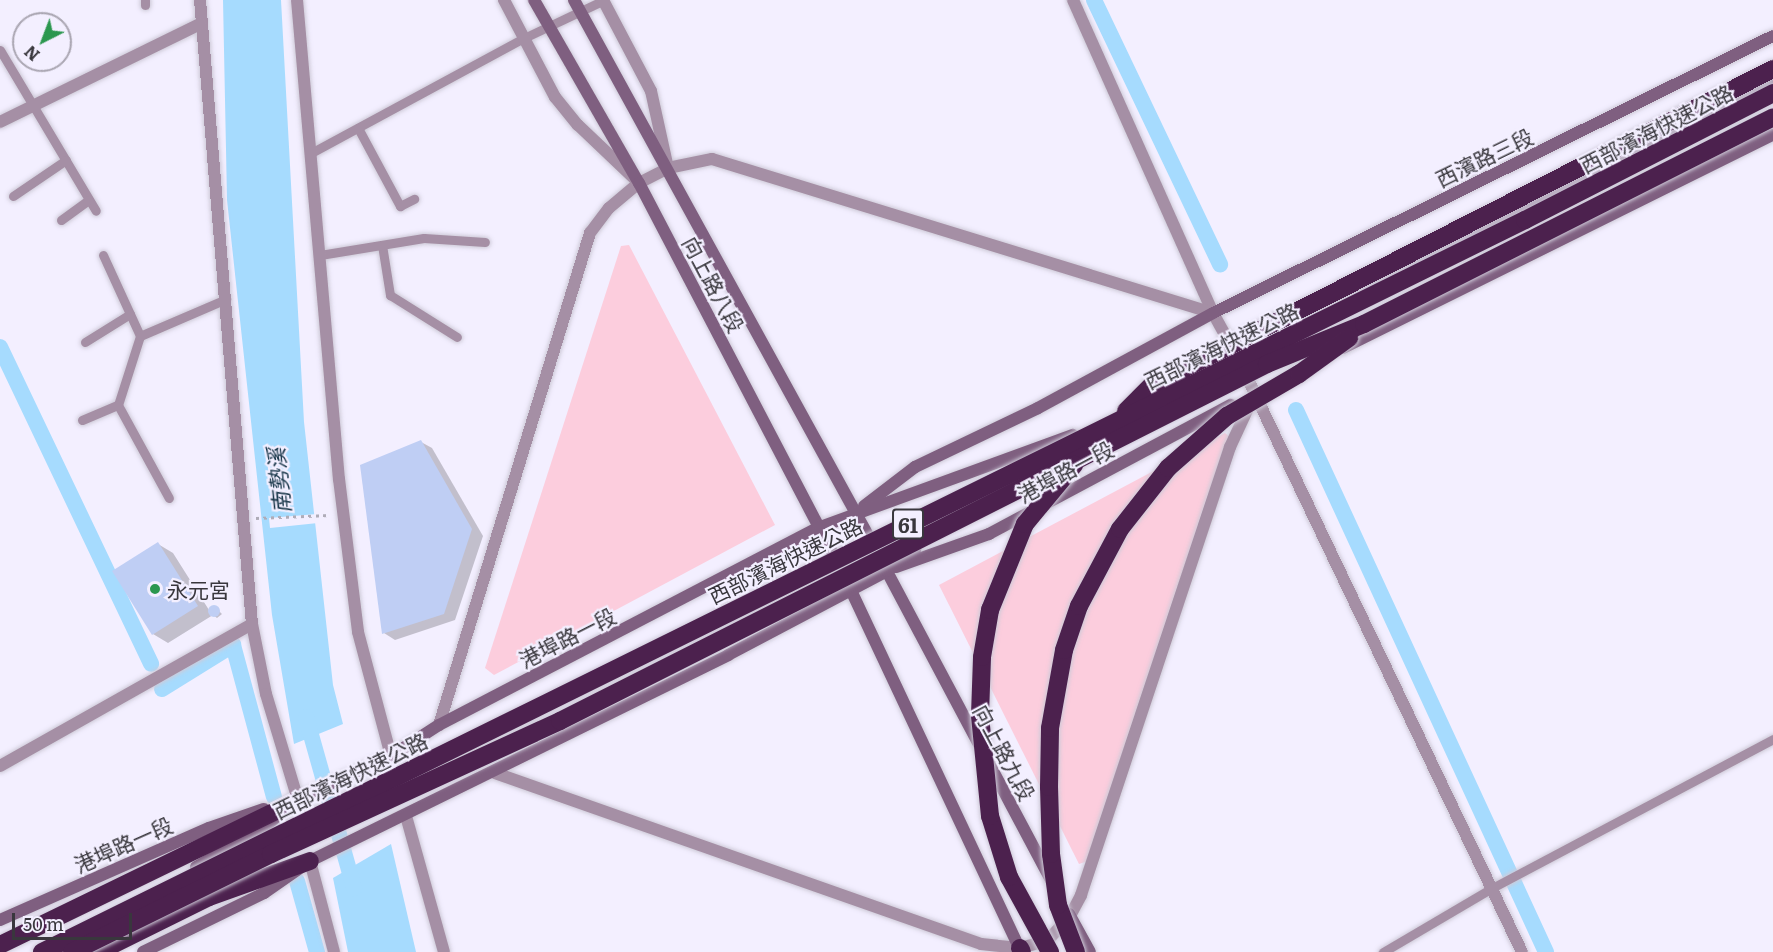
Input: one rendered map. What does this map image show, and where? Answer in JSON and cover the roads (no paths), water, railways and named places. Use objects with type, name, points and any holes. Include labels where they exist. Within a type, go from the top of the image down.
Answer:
[{"type":"highway","points":[[1050,952],[1010,878],[990,816],[980,715],[982,657],[990,610],[1025,524],[1058,484],[1152,385],[1773,69]]},
{"type":"highway","name":"西部濱海快速公路","points":[[42,952],[1525,220],[1773,93]]},
{"type":"highway","name":"西部濱海快速公路","points":[[72,952],[271,854],[560,721],[1267,364],[1364,324],[1773,117]]},
{"type":"highway","points":[[1076,952],[1058,905],[1051,854],[1049,787],[1050,728],[1064,650],[1079,606],[1120,529],[1168,468],[1227,416],[1299,374],[1364,324]]},
{"type":"highway","points":[[0,945],[298,800]]},
{"type":"highway","points":[[98,952],[209,897],[310,861]]},
{"type":"street","points":[[200,0],[200,24],[226,299],[252,624],[266,694],[298,800]]},
{"type":"street","points":[[297,0],[344,515],[358,632],[391,756]]},
{"type":"street","points":[[504,0],[555,97],[578,125],[639,183]]},
{"type":"street","name":"向上路八段","points":[[534,0],[639,183],[851,590]]},
{"type":"street","name":"向上路八段","points":[[574,0],[887,571]]},
{"type":"street","points":[[603,0],[651,91],[668,168]]},
{"type":"street","points":[[1073,0],[1213,313],[1256,392],[1522,952]]},
{"type":"street","points":[[0,122],[200,24]]},
{"type":"street","name":"西濱路三段","points":[[1213,313],[1773,36]]},
{"type":"street","points":[[1235,353],[1773,81]]},
{"type":"street","points":[[495,773],[981,944],[1022,951],[1047,941],[1070,916],[1081,895],[1230,447],[1256,392],[1773,135]]},
{"type":"street","points":[[439,725],[590,233],[609,207],[639,183],[668,168],[712,159],[1213,313]]},
{"type":"street","name":"港埠路一段","points":[[856,512],[915,467],[1038,408],[1213,313]]},
{"type":"street","name":"港埠路一段","points":[[887,571],[977,500],[1081,432],[1235,353]]},
{"type":"street","name":"港埠路一段","points":[[143,952],[264,893],[310,861],[495,773],[887,571],[989,534],[1256,392]]},
{"type":"street","name":"港埠路一段","points":[[0,920],[209,828],[298,800],[391,756],[439,725],[820,527],[1081,432]]},
{"type":"street","name":"向上路九段","points":[[887,571],[1090,952]]},
{"type":"street","points":[[851,590],[1022,951]]},
{"type":"street","points":[[0,766],[252,624]]},
{"type":"street","name":"港埠路一段","points":[[31,952],[363,789],[452,768],[495,773]]},
{"type":"street","name":"港埠路一段","points":[[162,886],[258,832],[298,800]]},
{"type":"street","points":[[406,816],[444,952]]},
{"type":"street","points":[[310,861],[334,952]]},
{"type":"lane","points":[[311,153],[524,38],[549,28],[603,0]]},
{"type":"lane","points":[[0,50],[96,211]]},
{"type":"lane","points":[[358,128],[400,206],[414,199]]},
{"type":"lane","points":[[13,196],[66,160]]},
{"type":"lane","points":[[61,220],[89,200]]},
{"type":"lane","points":[[320,255],[424,238],[485,242]]},
{"type":"lane","points":[[382,245],[390,295],[457,337]]},
{"type":"lane","points":[[103,255],[140,336],[118,405],[168,498]]},
{"type":"lane","points":[[140,336],[226,299]]},
{"type":"lane","points":[[85,342],[130,314]]},
{"type":"lane","points":[[82,420],[118,405]]},
{"type":"lane","points":[[1383,952],[1530,867],[1773,739]]},
{"type":"water","points":[[223,0],[281,0],[304,422],[333,685],[343,724],[294,744],[272,615],[227,200]]},
{"type":"water","points":[[391,844],[416,952],[348,952],[333,878]]},
{"type":"waterway","points":[[1094,0],[1220,264]]},
{"type":"waterway","points":[[0,347],[151,664]]},
{"type":"waterway","points":[[1296,410],[1546,952]]},
{"type":"waterway","points":[[162,689],[233,645],[274,797]]},
{"type":"waterway","name":"南勢溪","points":[[306,717],[354,888]]},
{"type":"waterway","points":[[297,881],[317,952]]},
{"type":"place","name":"永元宮","points":[[155,589]]}]
